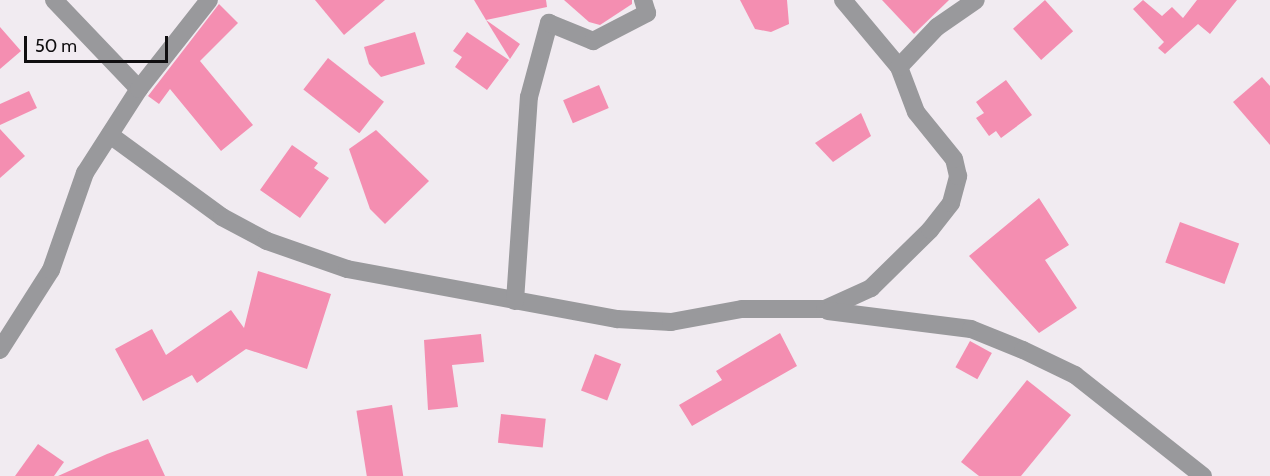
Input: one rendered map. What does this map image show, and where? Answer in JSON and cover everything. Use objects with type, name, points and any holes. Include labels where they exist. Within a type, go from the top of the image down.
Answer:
[{"type":"street","points":[[54,0],[140,89]]},
{"type":"street","points":[[0,350],[51,270],[85,173],[140,89],[209,0]]},
{"type":"street","points":[[515,301],[529,97],[549,23],[593,41],[647,14],[643,0]]},
{"type":"street","points":[[811,310],[842,305],[871,288],[930,230],[951,202],[958,176],[954,159],[916,112],[899,67],[843,0]]},
{"type":"street","points":[[899,67],[937,27],[976,0]]},
{"type":"street","points":[[110,135],[222,217],[267,241],[347,269],[617,319],[671,322],[742,309],[811,310],[971,329],[1023,350],[1075,375],[1203,476]]},
{"type":"building","points":[[315,0],[385,0],[344,35]]},
{"type":"building","points":[[474,0],[546,0],[547,7],[486,20]]},
{"type":"building","points":[[564,0],[632,0],[632,4],[600,25],[589,22]]},
{"type":"building","points":[[740,0],[787,0],[789,24],[771,32],[755,29]]},
{"type":"building","points":[[882,0],[949,0],[914,34]]},
{"type":"building","points":[[1045,0],[1073,31],[1041,60],[1013,29]]},
{"type":"building","points":[[1143,0],[1162,16],[1172,7],[1183,18],[1197,0],[1237,0],[1210,34],[1198,24],[1165,54],[1158,48],[1164,42],[1133,9]]},
{"type":"building","points":[[219,4],[238,23],[200,61],[253,125],[221,151],[170,89],[159,104],[148,96]]},
{"type":"building","points":[[486,20],[520,44],[510,59]]},
{"type":"building","points":[[0,27],[21,51],[0,69]]},
{"type":"building","points":[[415,32],[425,64],[381,77],[369,64],[364,47]]},
{"type":"building","points":[[467,32],[509,60],[487,90],[455,67],[462,57],[453,51]]},
{"type":"building","points":[[328,58],[384,102],[359,133],[303,90]]},
{"type":"building","points":[[1262,77],[1270,86],[1270,145],[1233,102]]},
{"type":"building","points":[[1006,80],[1032,115],[1001,138],[996,131],[989,136],[976,118],[984,113],[976,102]]},
{"type":"building","points":[[599,85],[609,108],[573,123],[563,100]]},
{"type":"building","points":[[29,91],[37,108],[0,125],[0,104]]},
{"type":"building","points":[[861,113],[871,136],[833,162],[815,143]]},
{"type":"building","points":[[0,129],[25,156],[0,178]]},
{"type":"building","points":[[376,130],[429,181],[385,224],[370,209],[349,149]]},
{"type":"building","points":[[292,145],[318,163],[314,168],[329,178],[300,218],[260,190]]},
{"type":"building","points":[[1039,198],[1069,245],[1045,260],[1077,308],[1039,333],[969,256]]},
{"type":"building","points":[[1180,222],[1239,244],[1224,284],[1165,262]]},
{"type":"building","points":[[258,271],[331,294],[307,369],[246,349],[197,383],[192,375],[143,401],[115,349],[152,329],[166,355],[231,310],[244,328]]},
{"type":"building","points":[[780,333],[797,366],[692,426],[679,405],[722,380],[716,371]]},
{"type":"building","points":[[481,334],[484,362],[452,365],[458,407],[428,410],[424,340]]},
{"type":"building","points":[[970,341],[992,353],[977,379],[955,367]]},
{"type":"building","points":[[595,354],[621,364],[607,400],[581,390]]},
{"type":"building","points":[[1027,380],[1071,415],[1021,476],[979,476],[961,462]]},
{"type":"building","points":[[392,405],[403,476],[367,476],[356,411]]},
{"type":"building","points":[[501,414],[546,419],[543,448],[498,443]]},
{"type":"building","points":[[148,439],[165,476],[58,476],[107,454]]},
{"type":"building","points":[[38,444],[64,462],[54,476],[15,476]]}]
